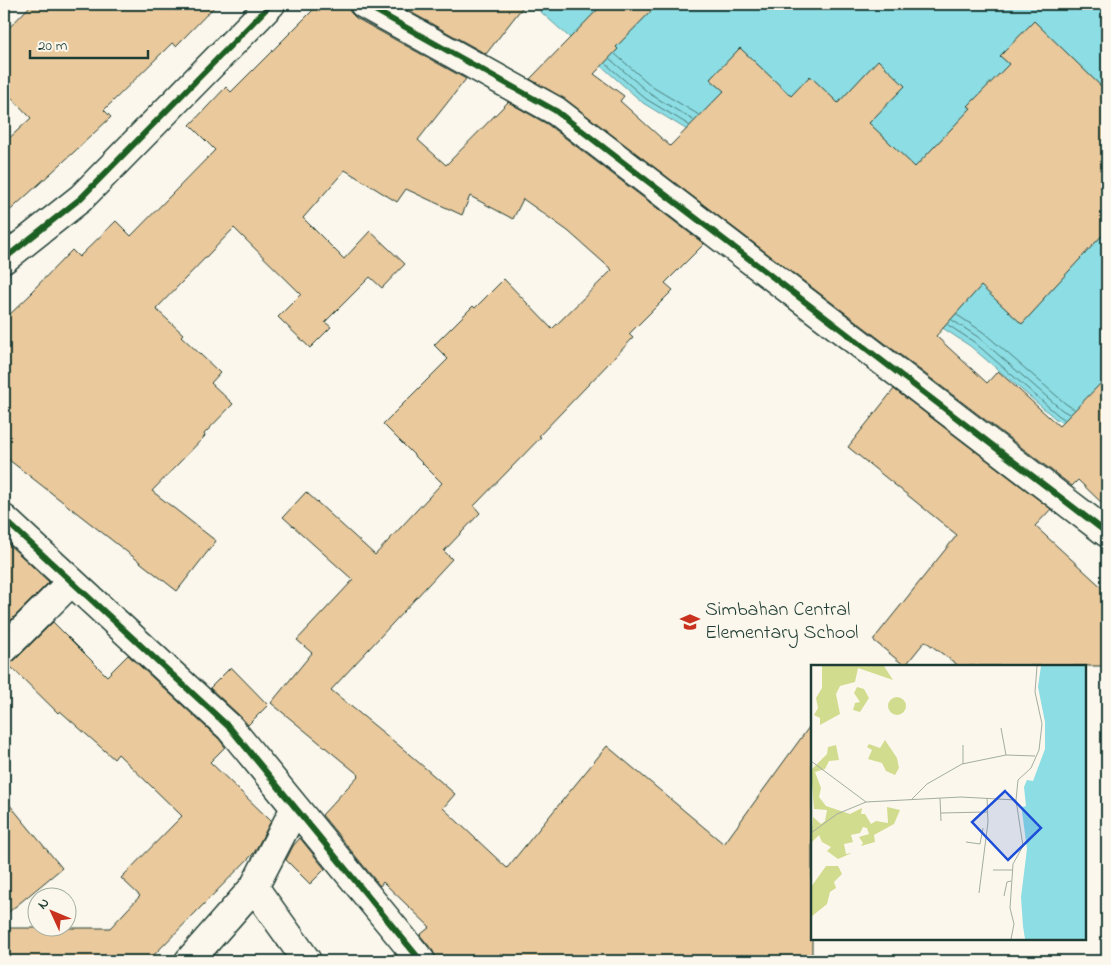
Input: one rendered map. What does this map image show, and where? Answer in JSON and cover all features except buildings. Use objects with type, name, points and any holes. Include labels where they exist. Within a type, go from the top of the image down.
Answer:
[{"type":"street","points":[[4,259],[81,198],[271,4]]},
{"type":"street","points":[[364,4],[556,111],[1107,533]]},
{"type":"street","points":[[4,520],[230,728],[421,961]]},
{"type":"street","points":[[4,649],[71,582]]},
{"type":"street","points":[[189,961],[254,887],[295,808]]},
{"type":"street","points":[[254,887],[307,961]]},
{"type":"water","points":[[532,4],[1107,4],[1107,449],[1056,419],[970,346],[929,319],[720,150],[643,103]]},
{"type":"cycle path","points":[[4,259],[81,198],[271,4]]},
{"type":"cycle path","points":[[364,4],[556,111],[1107,533]]},
{"type":"cycle path","points":[[4,519],[230,728],[421,961]]},
{"type":"place","name":"Simbahan Central Elementary School","points":[[690,622]]}]
